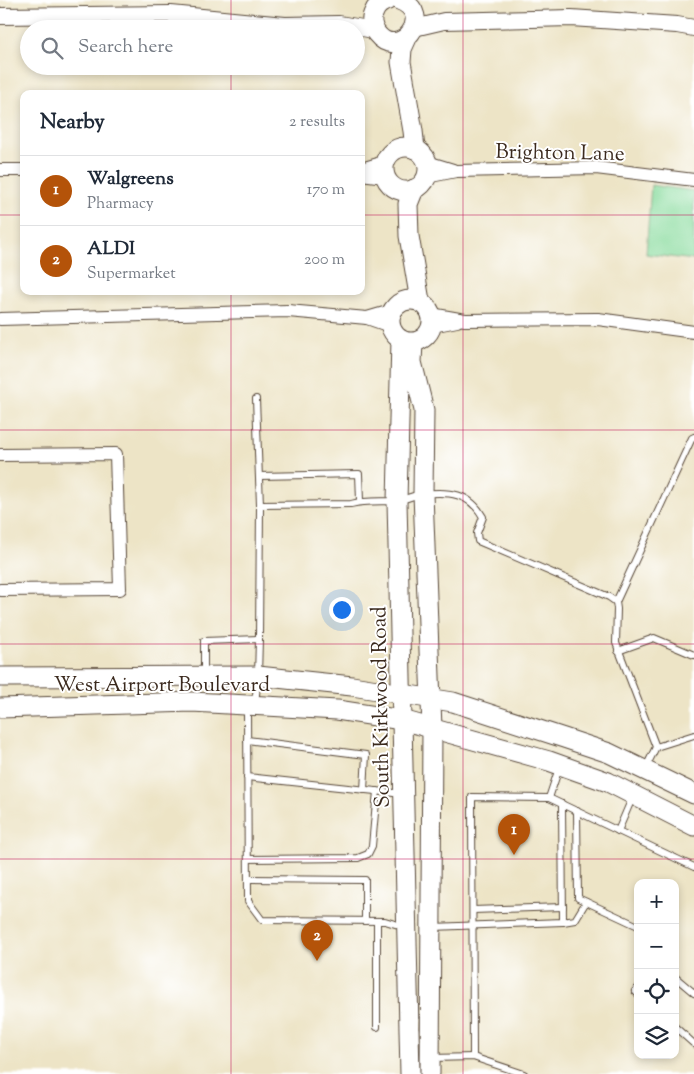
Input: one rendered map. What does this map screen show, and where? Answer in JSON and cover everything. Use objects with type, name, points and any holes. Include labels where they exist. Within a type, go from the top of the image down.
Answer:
[{"type":"main road","points":[[408,4],[412,27],[395,42],[388,9],[408,4]]},
{"type":"main road","name":"South Kirkwood Road","points":[[388,9],[402,116],[402,130],[416,165]]},
{"type":"main road","name":"South Kirkwood Road","points":[[410,1066],[397,500],[410,320],[408,204],[416,165],[413,131],[401,62],[402,48],[412,27]]},
{"type":"main road","points":[[393,151],[416,165],[408,191],[388,176],[393,151]]},
{"type":"main road","name":"South Kirkwood Road","points":[[388,176],[408,291],[412,362],[424,410],[423,494],[432,728],[430,1066]]},
{"type":"main road","name":"West Airport Boulevard","points":[[8,677],[258,676],[352,686],[453,702],[609,753],[694,794]]},
{"type":"main road","points":[[8,677],[8,708]]},
{"type":"main road","name":"West Airport Boulevard","points":[[8,708],[192,702],[337,710],[402,720],[560,765],[608,782],[694,826]]},
{"type":"main road","points":[[634,795],[644,770]]},
{"type":"main road","points":[[407,927],[431,927]]},
{"type":"main road","points":[[410,1066],[430,1066]]},
{"type":"street","points":[[352,20],[388,9]]},
{"type":"street","points":[[0,16],[171,14],[233,20]]},
{"type":"street","points":[[412,27],[444,21],[571,18],[677,24],[694,28]]},
{"type":"street","name":"Brighton Lane","points":[[416,165],[456,171],[596,168],[694,180]]},
{"type":"street","points":[[0,170],[20,170]]},
{"type":"street","points":[[365,171],[388,176]]},
{"type":"street","points":[[365,174],[388,176]]},
{"type":"street","points":[[0,318],[288,311],[410,320],[598,319],[694,332]]},
{"type":"street","points":[[0,454],[116,454],[120,589],[0,590]]},
{"type":"lane","points":[[256,399],[260,505],[259,639],[258,676],[251,704],[247,740],[248,901],[262,920],[385,921],[407,927]]},
{"type":"lane","points":[[656,747],[618,651],[616,643],[616,602],[694,437]]},
{"type":"lane","points":[[259,476],[359,474],[360,502]]},
{"type":"lane","points":[[260,505],[351,504],[397,500],[423,494],[446,493],[464,497],[477,505],[483,517],[477,533],[478,541],[616,602]]},
{"type":"lane","points":[[618,651],[654,638],[694,655]]},
{"type":"lane","points":[[204,676],[204,641],[259,639]]},
{"type":"lane","points":[[644,770],[656,747],[694,735]]},
{"type":"lane","points":[[247,740],[366,755],[364,790]]},
{"type":"lane","points":[[549,798],[560,765]]},
{"type":"lane","points":[[247,776],[404,794]]},
{"type":"lane","points":[[248,859],[358,858],[368,854],[372,846],[377,791]]},
{"type":"lane","points":[[618,831],[634,795]]},
{"type":"lane","points":[[473,1057],[472,797],[549,798],[694,867]]},
{"type":"lane","points":[[562,804],[563,922]]},
{"type":"lane","points":[[577,811],[578,898],[634,924]]},
{"type":"lane","points":[[248,879],[364,880],[364,920]]},
{"type":"lane","points":[[431,927],[563,922],[575,920],[586,902]]},
{"type":"lane","points":[[472,910],[563,908]]},
{"type":"lane","points":[[377,921],[377,1027]]},
{"type":"lane","points":[[679,980],[694,993]]},
{"type":"lane","points":[[679,1031],[694,1044]]},
{"type":"lane","points":[[430,1066],[473,1057],[524,1074]]},
{"type":"green space","points":[[651,185],[694,191],[694,260],[646,254]]},
{"type":"place","name":"Walgreens","points":[[514,855]]},
{"type":"place","name":"ALDI","points":[[317,961]]}]
